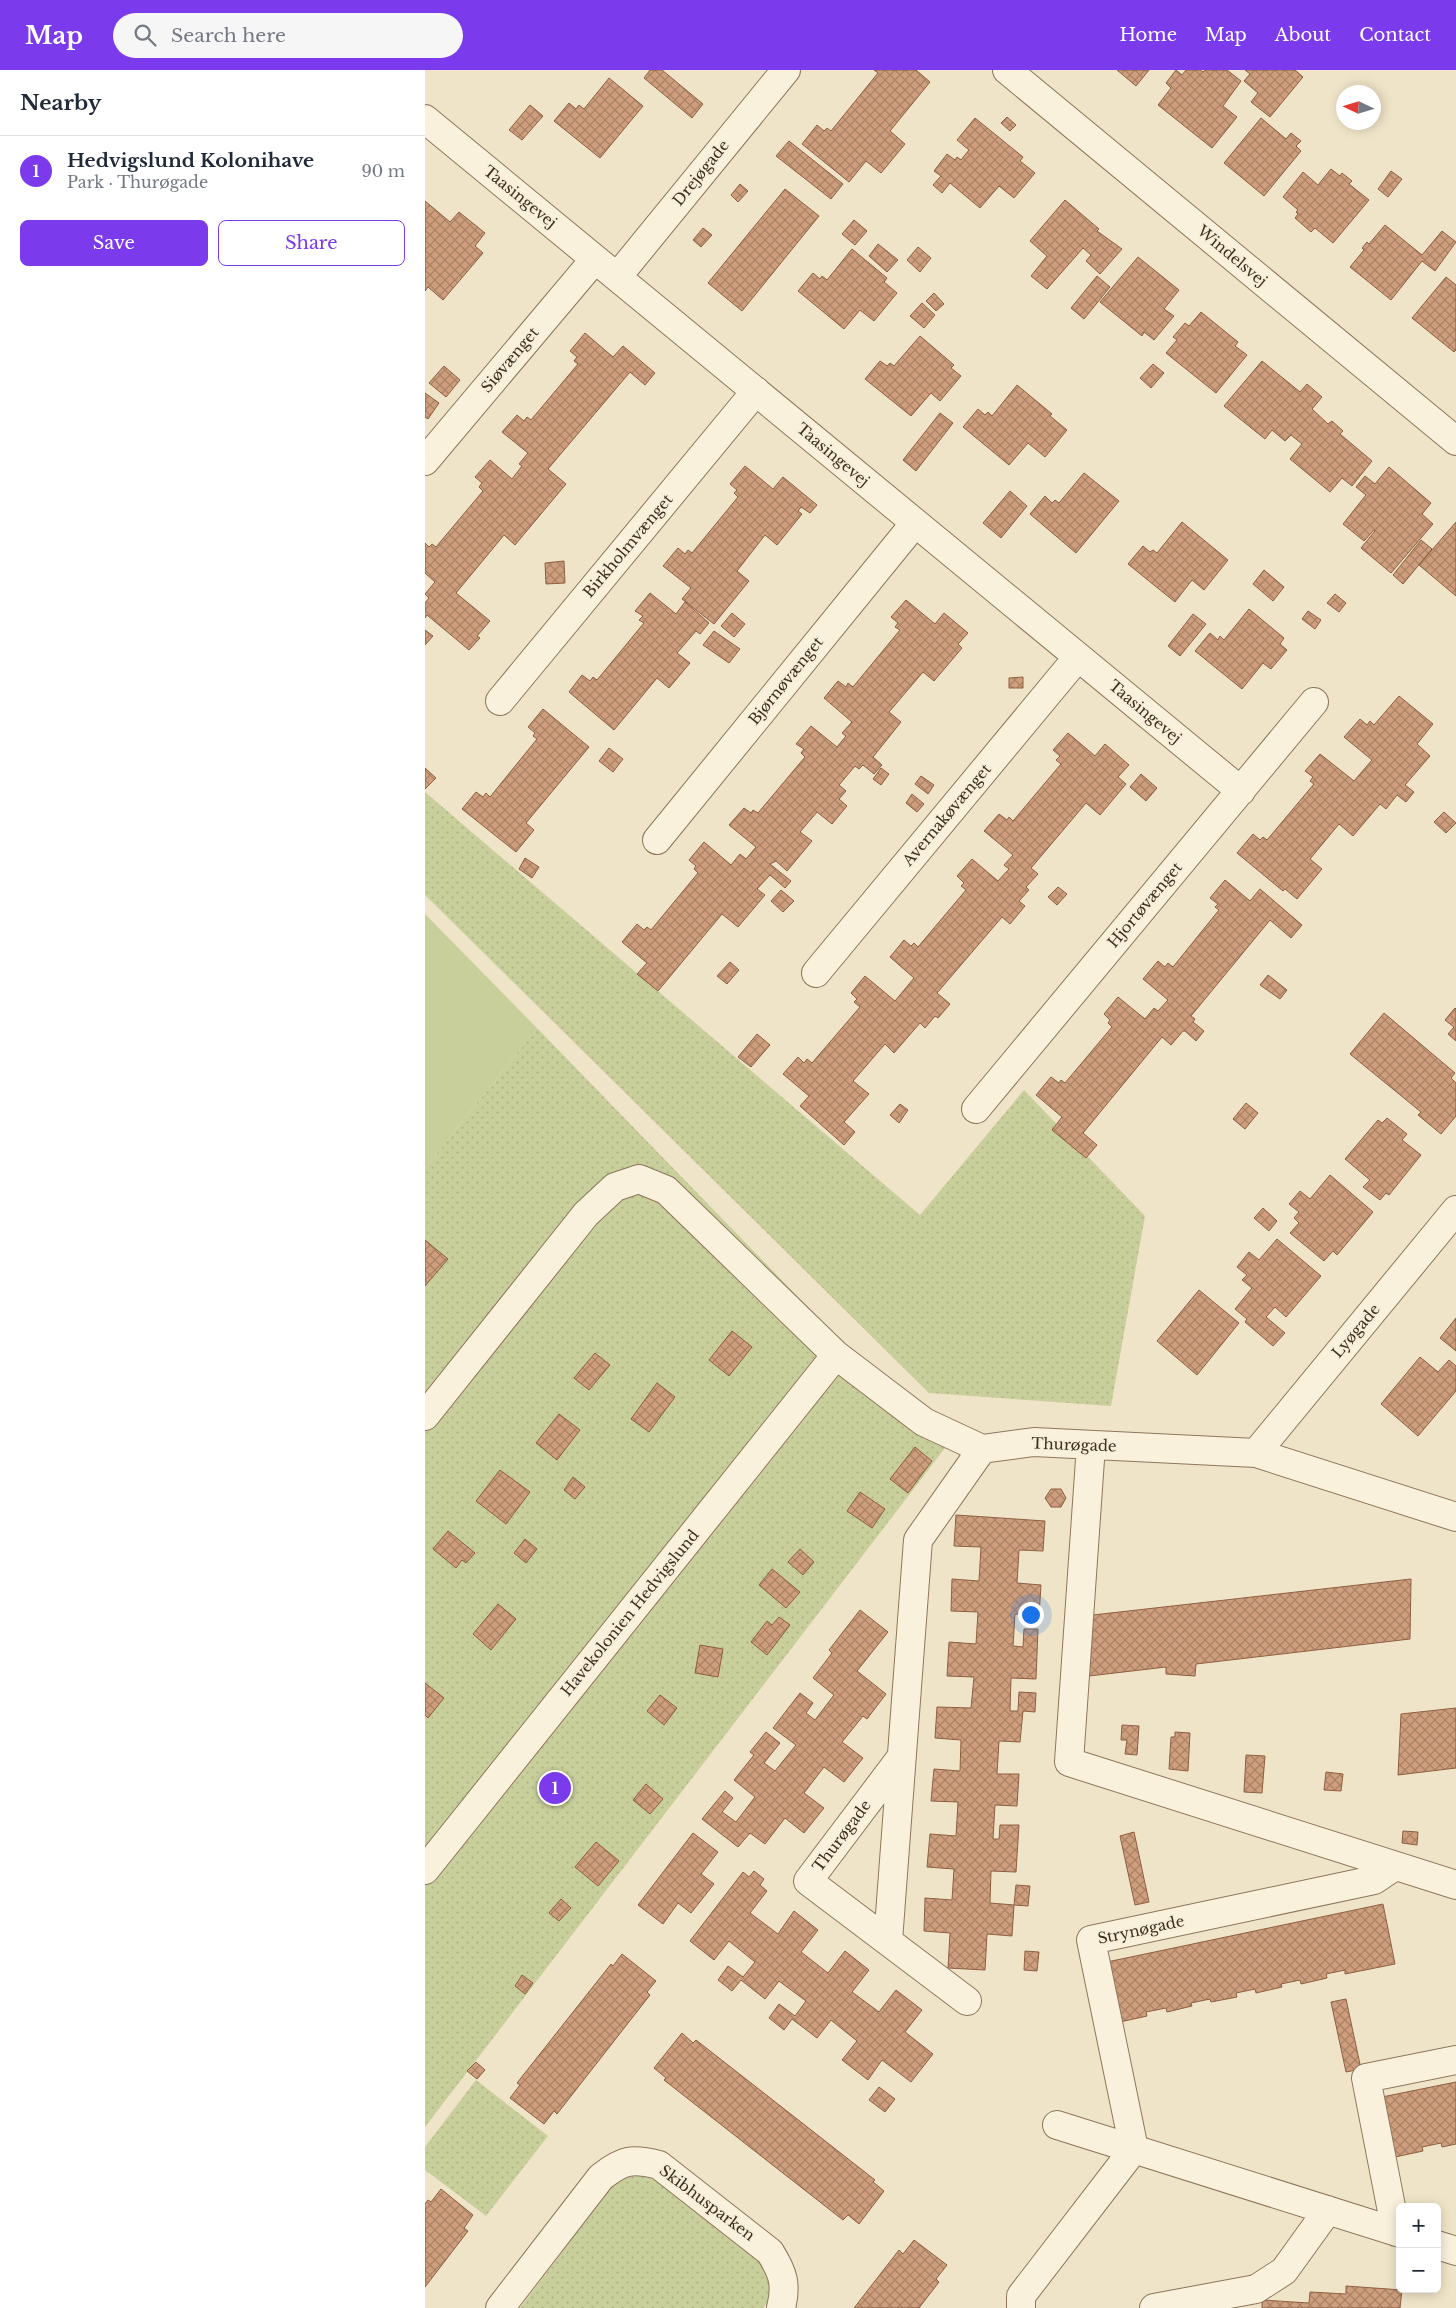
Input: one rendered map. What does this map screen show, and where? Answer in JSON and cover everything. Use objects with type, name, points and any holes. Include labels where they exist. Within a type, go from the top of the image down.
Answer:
[{"type":"street","name":"Drejøgade","points":[[617,277],[786,70]]},
{"type":"street","name":"Windelsvej","points":[[1007,70],[1456,441]]},
{"type":"street","name":"Taasingevej","points":[[428,128],[595,259],[1241,791]]},
{"type":"street","name":"Siøvænget","points":[[425,461],[595,259]]},
{"type":"street","name":"Birkholmvænget","points":[[500,701],[756,391]]},
{"type":"street","name":"Bjørnøvænget","points":[[657,840],[915,523]]},
{"type":"street","name":"Avernakøvænget","points":[[816,973],[1078,657]]},
{"type":"street","name":"Hjortøvænget","points":[[976,1109],[1314,702]]},
{"type":"street","points":[[425,1416],[587,1214],[615,1187],[639,1179],[666,1190],[836,1356],[924,1422],[982,1449]]},
{"type":"street","name":"Lyøgade","points":[[1256,1453],[1456,1210]]},
{"type":"street","name":"Havekolonien Hedvigslund","points":[[425,1870],[836,1356]]},
{"type":"street","name":"Thurøgade","points":[[888,1941],[900,1759],[918,1540],[982,1449],[1034,1442],[1256,1453],[1456,1517]]},
{"type":"street","points":[[1091,1445],[1069,1762],[1456,1885]]},
{"type":"street","name":"Thurøgade","points":[[900,1759],[808,1881],[967,2001]]},
{"type":"street","name":"Strynøgade","points":[[1134,2149],[1091,1940],[1374,1880],[1395,1866]]},
{"type":"street","points":[[1396,2222],[1366,2078],[1456,2060]]},
{"type":"street","points":[[1057,2125],[1396,2231]]},
{"type":"street","points":[[1021,2308],[1021,2296],[1134,2149]]},
{"type":"street","name":"Skibhusparken","points":[[500,2308],[601,2177],[617,2164],[639,2160],[659,2165],[770,2252],[781,2270],[785,2292],[781,2308]]},
{"type":"street","points":[[1154,2308],[1256,2289],[1284,2271],[1328,2210]]},
{"type":"street","points":[[1441,2246],[1456,2251]]},
{"type":"green space","points":[[425,792],[920,1215],[1024,1090],[1145,1216],[1111,1406],[929,1393],[425,895]]},
{"type":"green space","points":[[425,914],[537,1028],[425,1168]]},
{"type":"green space","points":[[537,1028],[945,1448],[425,2127],[425,1168]]},
{"type":"green space","points":[[476,2080],[548,2136],[486,2216],[425,2170],[425,2147]]},
{"type":"green space","points":[[639,2175],[653,2179],[765,2263],[772,2273],[770,2300],[763,2308],[520,2308],[612,2186],[624,2178]]},
{"type":"building","points":[[650,70],[662,70],[703,104],[692,118],[644,78]]},
{"type":"building","points":[[874,70],[916,70],[930,82],[890,131],[905,144],[881,173],[866,161],[849,182],[802,144],[817,125],[824,131],[827,128],[831,131],[878,73]]},
{"type":"building","points":[[1117,70],[1149,70],[1136,86]]},
{"type":"building","points":[[1176,70],[1182,75],[1186,70],[1200,70],[1203,72],[1205,70],[1227,70],[1241,81],[1223,106],[1237,117],[1212,148],[1158,105],[1171,88],[1166,83]]},
{"type":"building","points":[[1245,70],[1295,70],[1303,77],[1270,117],[1251,102],[1258,93],[1244,81],[1250,74]]},
{"type":"building","points":[[609,78],[643,106],[600,158],[554,121],[569,103],[576,109],[579,105],[584,109]]},
{"type":"building","points":[[530,105],[543,116],[522,140],[509,130]]},
{"type":"building","points":[[1007,117],[1016,125],[1010,131],[1001,123]]},
{"type":"building","points":[[975,118],[1023,157],[1020,161],[1035,173],[1014,198],[999,186],[980,208],[950,183],[942,193],[933,185],[941,176],[934,171],[947,154],[955,160],[957,157],[961,160],[969,150],[957,140]]},
{"type":"building","points":[[1261,118],[1286,139],[1291,133],[1301,141],[1296,146],[1301,151],[1264,196],[1224,163]]},
{"type":"building","points":[[789,141],[843,184],[831,199],[776,156]]},
{"type":"building","points":[[1331,169],[1340,176],[1342,173],[1352,181],[1349,184],[1369,200],[1333,243],[1315,228],[1311,232],[1295,218],[1298,210],[1283,197],[1303,172],[1318,185]]},
{"type":"building","points":[[1391,171],[1402,179],[1388,197],[1378,189]]},
{"type":"building","points":[[740,184],[748,191],[738,202],[731,195]]},
{"type":"building","points":[[785,189],[819,216],[742,311],[708,283]]},
{"type":"building","points":[[1065,200],[1099,229],[1097,231],[1122,249],[1100,274],[1086,261],[1091,255],[1083,248],[1047,289],[1031,276],[1047,256],[1030,241]]},
{"type":"building","points":[[425,201],[450,222],[459,212],[485,233],[475,246],[483,253],[443,300],[428,287],[425,291]]},
{"type":"building","points":[[854,220],[867,231],[855,245],[842,234]]},
{"type":"building","points":[[1385,225],[1422,255],[1442,231],[1456,242],[1435,271],[1422,261],[1391,300],[1350,267],[1364,250],[1362,248],[1367,242],[1369,244]]},
{"type":"building","points":[[703,228],[712,235],[701,247],[693,240]]},
{"type":"building","points":[[878,244],[898,260],[887,272],[869,256]]},
{"type":"building","points":[[918,247],[931,258],[920,272],[907,260]]},
{"type":"building","points":[[852,249],[887,278],[884,282],[897,293],[874,321],[860,310],[844,329],[798,291],[813,273],[820,279],[822,276],[827,280]]},
{"type":"building","points":[[1138,257],[1179,290],[1164,309],[1174,316],[1154,340],[1144,332],[1142,336],[1100,302]]},
{"type":"building","points":[[1097,276],[1110,287],[1084,319],[1071,308]]},
{"type":"building","points":[[1446,277],[1456,285],[1456,350],[1454,352],[1412,318]]},
{"type":"building","points":[[934,293],[944,304],[936,311],[926,301]]},
{"type":"building","points":[[922,303],[935,315],[924,328],[910,316]]},
{"type":"building","points":[[1201,312],[1238,342],[1235,346],[1247,355],[1216,393],[1166,353],[1177,340],[1173,337],[1185,323],[1189,326]]},
{"type":"building","points":[[585,333],[613,357],[623,346],[655,373],[645,385],[630,372],[548,469],[566,484],[515,545],[504,535],[456,593],[490,621],[477,636],[480,638],[469,650],[427,615],[425,618],[425,603],[429,598],[425,594],[435,582],[425,573],[425,543],[429,547],[432,544],[436,547],[483,491],[479,487],[482,483],[475,477],[490,460],[512,479],[522,466],[519,464],[528,453],[502,432],[517,415],[524,421],[527,417],[531,420],[578,364],[574,361],[577,357],[570,351]]},
{"type":"building","points":[[920,336],[954,365],[951,368],[961,376],[940,401],[931,393],[911,416],[865,379],[880,361],[887,366],[890,363],[894,366]]},
{"type":"building","points":[[1262,361],[1300,392],[1307,384],[1322,397],[1312,409],[1328,424],[1332,421],[1343,431],[1340,434],[1372,461],[1352,486],[1342,478],[1330,492],[1290,459],[1302,444],[1291,435],[1285,441],[1272,430],[1265,439],[1224,406]]},
{"type":"building","points":[[1153,364],[1164,373],[1151,388],[1140,378]]},
{"type":"building","points":[[444,366],[460,380],[446,397],[429,383]]},
{"type":"building","points":[[1017,385],[1052,414],[1050,416],[1067,430],[1045,457],[1028,443],[1009,465],[963,427],[978,409],[985,415],[988,412],[992,416]]},
{"type":"building","points":[[425,393],[439,403],[428,419],[425,417]]},
{"type":"building","points":[[940,413],[953,423],[916,471],[903,460]]},
{"type":"building","points":[[745,466],[773,489],[783,477],[817,505],[810,513],[801,507],[798,511],[802,514],[777,545],[765,535],[737,571],[749,581],[714,624],[682,599],[691,588],[663,566],[678,548],[685,554],[688,550],[692,553],[738,497],[734,493],[737,490],[730,484]]},
{"type":"building","points":[[1389,467],[1431,503],[1422,514],[1433,524],[1391,573],[1361,548],[1375,531],[1364,541],[1343,524],[1366,495],[1356,487],[1365,476],[1375,484]]},
{"type":"building","points":[[1084,473],[1119,501],[1076,553],[1030,514],[1045,496],[1052,503],[1055,500],[1059,503]]},
{"type":"building","points":[[1010,491],[1027,506],[1001,538],[983,523]]},
{"type":"building","points":[[1182,522],[1228,560],[1204,590],[1192,580],[1175,602],[1128,564],[1143,546],[1150,552],[1153,550],[1157,553]]},
{"type":"building","points":[[1456,522],[1456,596],[1419,565]]},
{"type":"building","points":[[1421,540],[1432,549],[1403,584],[1393,575]]},
{"type":"building","points":[[564,561],[565,583],[546,584],[545,563]]},
{"type":"building","points":[[1264,570],[1284,587],[1273,601],[1253,584]]},
{"type":"building","points":[[650,593],[676,614],[685,602],[709,623],[700,634],[696,631],[677,653],[690,663],[669,688],[657,678],[614,730],[569,692],[582,675],[590,681],[593,677],[597,680],[644,623],[639,620],[643,616],[635,611]]},
{"type":"building","points":[[1335,594],[1346,603],[1339,612],[1327,603]]},
{"type":"building","points":[[906,600],[935,624],[944,613],[968,633],[958,644],[962,648],[934,681],[923,672],[889,712],[901,722],[873,757],[882,765],[874,774],[863,765],[859,769],[855,766],[839,785],[846,791],[839,799],[847,806],[832,824],[817,812],[800,832],[812,841],[787,871],[776,861],[770,864],[791,881],[785,888],[770,875],[757,889],[765,895],[738,927],[722,914],[658,991],[637,974],[647,963],[622,942],[637,924],[644,930],[647,927],[651,930],[698,873],[694,869],[696,866],[689,860],[704,842],[731,865],[740,854],[746,859],[756,847],[729,825],[744,808],[751,813],[753,810],[758,813],[805,757],[801,753],[804,749],[796,744],[811,726],[837,747],[846,736],[842,733],[852,722],[824,698],[838,681],[846,687],[848,683],[853,687],[900,630],[895,627],[898,623],[891,617]]},
{"type":"building","points":[[1249,609],[1284,638],[1280,644],[1287,650],[1271,669],[1263,663],[1242,689],[1195,651],[1210,633],[1218,640],[1220,636],[1224,640]]},
{"type":"building","points":[[1308,611],[1321,620],[1315,629],[1302,619]]},
{"type":"building","points":[[732,613],[745,624],[734,637],[721,626]]},
{"type":"building","points":[[1193,614],[1206,624],[1180,656],[1168,646]]},
{"type":"building","points":[[425,630],[433,636],[425,645]]},
{"type":"building","points":[[714,631],[740,649],[729,663],[703,645]]},
{"type":"building","points":[[1023,677],[1023,688],[1009,688],[1009,678]]},
{"type":"building","points":[[1399,696],[1433,724],[1417,744],[1430,756],[1405,785],[1414,792],[1406,802],[1397,795],[1386,809],[1380,804],[1353,836],[1339,824],[1310,859],[1322,869],[1297,899],[1285,889],[1283,891],[1237,853],[1253,834],[1260,840],[1263,837],[1267,840],[1314,784],[1310,781],[1313,777],[1305,771],[1320,754],[1354,781],[1372,760],[1344,737],[1360,719],[1367,725],[1370,721],[1374,725]]},
{"type":"building","points":[[543,709],[589,747],[526,823],[534,830],[516,852],[462,809],[476,792],[483,797],[486,793],[490,797],[537,739],[533,736],[535,733],[528,727]]},
{"type":"building","points":[[1068,733],[1095,756],[1105,744],[1129,765],[1118,777],[1126,784],[1100,815],[1086,803],[1031,868],[1038,874],[1026,887],[1029,890],[1019,901],[1025,906],[1010,924],[1002,917],[937,993],[950,1004],[938,1018],[935,1016],[925,1028],[920,1023],[894,1053],[885,1044],[853,1081],[869,1094],[844,1122],[855,1132],[844,1145],[800,1106],[809,1096],[783,1074],[798,1057],[804,1063],[807,1059],[812,1063],[860,1007],[854,1002],[857,999],[851,993],[865,976],[895,1001],[914,978],[890,957],[904,940],[911,946],[914,943],[918,947],[966,890],[961,886],[964,883],[957,876],[972,859],[998,881],[1009,869],[1004,865],[1013,855],[984,831],[999,814],[1007,820],[1009,817],[1013,821],[1061,764],[1056,760],[1060,756],[1053,750]]},
{"type":"building","points":[[609,748],[623,759],[613,772],[599,761]]},
{"type":"building","points":[[425,768],[436,778],[425,789]]},
{"type":"building","points":[[881,768],[889,774],[881,785],[873,779]]},
{"type":"building","points":[[1141,774],[1157,788],[1146,801],[1130,787]]},
{"type":"building","points":[[921,776],[934,785],[928,794],[915,784]]},
{"type":"building","points":[[912,794],[924,804],[917,812],[906,803]]},
{"type":"building","points":[[1444,812],[1456,823],[1446,833],[1434,822]]},
{"type":"building","points":[[525,858],[539,867],[532,878],[519,869]]},
{"type":"building","points":[[1225,880],[1250,901],[1260,889],[1302,925],[1291,938],[1270,920],[1191,1016],[1195,1019],[1193,1022],[1204,1031],[1196,1041],[1185,1031],[1171,1045],[1162,1037],[1083,1133],[1097,1145],[1086,1158],[1052,1130],[1062,1117],[1036,1095],[1051,1077],[1059,1083],[1061,1080],[1065,1083],[1112,1027],[1108,1023],[1110,1020],[1104,1014],[1118,997],[1145,1019],[1154,1008],[1158,1011],[1168,1000],[1143,979],[1158,961],[1165,967],[1168,963],[1173,967],[1219,910],[1215,907],[1218,904],[1210,898]]},
{"type":"building","points":[[1058,887],[1067,894],[1057,905],[1048,897]]},
{"type":"building","points":[[781,890],[794,901],[783,912],[771,901]]},
{"type":"building","points":[[730,962],[739,970],[727,984],[717,976]]},
{"type":"building","points":[[1268,975],[1287,990],[1280,999],[1260,985]]},
{"type":"building","points":[[1455,1008],[1456,1041],[1448,1034],[1454,1027],[1445,1020]]},
{"type":"building","points":[[1384,1013],[1455,1073],[1451,1078],[1456,1083],[1456,1116],[1441,1134],[1418,1115],[1421,1112],[1350,1054]]},
{"type":"building","points":[[757,1034],[770,1045],[751,1067],[738,1057]]},
{"type":"building","points":[[1246,1103],[1258,1113],[1245,1129],[1233,1119]]},
{"type":"building","points":[[900,1104],[908,1110],[899,1123],[890,1115]]},
{"type":"building","points":[[1387,1118],[1407,1134],[1402,1140],[1421,1155],[1389,1195],[1386,1193],[1380,1200],[1363,1187],[1370,1180],[1345,1159],[1378,1120],[1382,1123]]},
{"type":"building","points":[[1330,1175],[1373,1212],[1337,1255],[1333,1251],[1324,1261],[1290,1233],[1299,1223],[1294,1218],[1299,1212],[1289,1204],[1300,1191],[1310,1199]]},
{"type":"building","points":[[1263,1208],[1277,1221],[1269,1231],[1254,1218]]},
{"type":"building","points":[[1277,1239],[1321,1276],[1286,1317],[1275,1307],[1266,1317],[1285,1333],[1273,1346],[1245,1322],[1247,1319],[1235,1309],[1252,1288],[1242,1280],[1247,1275],[1237,1267],[1249,1252],[1259,1260]]},
{"type":"building","points":[[425,1240],[448,1259],[425,1286]]},
{"type":"building","points":[[1199,1290],[1239,1323],[1197,1375],[1157,1341]]},
{"type":"building","points":[[1456,1318],[1456,1351],[1440,1338]]},
{"type":"building","points":[[732,1331],[752,1347],[729,1376],[709,1360]]},
{"type":"building","points":[[595,1353],[610,1365],[589,1390],[574,1378]]},
{"type":"building","points":[[1420,1357],[1438,1372],[1449,1360],[1456,1366],[1456,1391],[1418,1436],[1381,1404]]},
{"type":"building","points":[[657,1383],[675,1397],[649,1432],[631,1419]]},
{"type":"building","points":[[559,1414],[580,1430],[557,1460],[536,1443]]},
{"type":"building","points":[[915,1447],[932,1461],[908,1493],[890,1479]]},
{"type":"building","points":[[500,1470],[530,1492],[506,1524],[476,1501]]},
{"type":"building","points":[[573,1477],[585,1487],[575,1499],[564,1490]]},
{"type":"building","points":[[1051,1489],[1061,1489],[1066,1498],[1061,1507],[1051,1507],[1045,1498]]},
{"type":"building","points":[[860,1492],[885,1509],[872,1528],[847,1511]]},
{"type":"building","points":[[956,1515],[1045,1521],[1043,1551],[1019,1550],[1017,1583],[1041,1585],[1039,1616],[1015,1614],[1013,1646],[1023,1647],[1024,1629],[1038,1629],[1036,1679],[1011,1678],[1010,1711],[1018,1711],[1019,1692],[1036,1693],[1035,1712],[1023,1711],[1020,1742],[999,1741],[997,1774],[1019,1774],[1017,1806],[995,1805],[993,1839],[999,1839],[1000,1825],[1019,1825],[1016,1872],[991,1871],[990,1903],[1014,1905],[1012,1936],[987,1934],[985,1970],[948,1968],[950,1933],[924,1931],[925,1898],[952,1900],[954,1869],[927,1867],[930,1834],[956,1836],[958,1802],[931,1801],[934,1769],[960,1771],[961,1740],[935,1738],[937,1707],[971,1708],[974,1677],[947,1676],[949,1642],[976,1644],[978,1612],[951,1611],[952,1579],[979,1581],[981,1547],[954,1546]]},
{"type":"building","points":[[448,1531],[475,1553],[466,1563],[462,1560],[456,1568],[433,1549]]},
{"type":"building","points":[[525,1539],[537,1549],[526,1563],[514,1553]]},
{"type":"building","points":[[800,1549],[814,1562],[803,1575],[788,1562]]},
{"type":"building","points":[[772,1569],[800,1592],[786,1608],[759,1585]]},
{"type":"building","points":[[1411,1579],[1410,1639],[1196,1664],[1195,1676],[1166,1674],[1166,1667],[1089,1676],[1093,1615]]},
{"type":"building","points":[[498,1604],[516,1619],[491,1650],[473,1634]]},
{"type":"building","points":[[860,1610],[888,1632],[857,1671],[886,1694],[867,1719],[863,1716],[842,1742],[863,1758],[844,1782],[824,1767],[804,1793],[824,1808],[804,1833],[785,1818],[765,1844],[750,1833],[738,1847],[702,1819],[725,1791],[733,1798],[722,1812],[736,1822],[755,1797],[734,1780],[754,1755],[750,1752],[766,1732],[780,1743],[764,1763],[775,1771],[796,1745],[773,1728],[800,1693],[813,1703],[806,1713],[815,1720],[834,1695],[813,1678],[832,1653],[829,1650]]},
{"type":"building","points":[[779,1617],[790,1625],[767,1655],[751,1642],[767,1621],[772,1625]]},
{"type":"building","points":[[700,1645],[723,1649],[718,1677],[695,1673]]},
{"type":"building","points":[[425,1683],[444,1698],[428,1718],[425,1715]]},
{"type":"building","points":[[660,1695],[677,1708],[664,1725],[647,1711]]},
{"type":"building","points":[[1456,1708],[1456,1768],[1398,1775],[1401,1714]]},
{"type":"building","points":[[1122,1725],[1139,1726],[1137,1755],[1125,1754],[1127,1740],[1121,1740]]},
{"type":"building","points":[[1175,1732],[1190,1733],[1188,1771],[1169,1769],[1171,1737],[1175,1737]]},
{"type":"building","points":[[1246,1755],[1265,1756],[1262,1793],[1244,1792]]},
{"type":"building","points":[[1326,1772],[1343,1774],[1341,1791],[1324,1790]]},
{"type":"building","points":[[646,1784],[663,1799],[650,1814],[633,1800]]},
{"type":"building","points":[[1403,1831],[1418,1832],[1417,1845],[1402,1843]]},
{"type":"building","points":[[1134,1832],[1149,1902],[1135,1905],[1120,1836]]},
{"type":"building","points":[[693,1833],[718,1852],[701,1874],[714,1884],[691,1913],[678,1903],[663,1924],[638,1905]]},
{"type":"building","points":[[596,1842],[619,1861],[598,1886],[575,1867]]},
{"type":"building","points":[[754,1871],[764,1879],[760,1885],[767,1891],[750,1913],[778,1934],[794,1911],[818,1930],[801,1952],[828,1973],[845,1951],[869,1970],[852,1992],[879,2012],[896,1990],[922,2010],[905,2032],[933,2054],[911,2082],[882,2060],[868,2080],[842,2060],[857,2041],[831,2020],[817,2038],[792,2019],[784,2030],[769,2018],[779,2004],[795,2016],[806,2001],[779,1981],[765,1999],[741,1980],[732,1991],[718,1980],[728,1966],[743,1977],[755,1962],[729,1941],[714,1960],[690,1941],[743,1872],[749,1877]]},
{"type":"building","points":[[1016,1885],[1030,1886],[1028,1906],[1014,1905]]},
{"type":"building","points":[[561,1899],[571,1908],[559,1921],[549,1913]]},
{"type":"building","points":[[1383,1904],[1395,1964],[1345,1974],[1345,1970],[1326,1974],[1327,1978],[1301,1984],[1300,1980],[1281,1984],[1282,1987],[1256,1993],[1255,1989],[1236,1993],[1237,1997],[1211,2002],[1210,1999],[1191,2003],[1192,2006],[1167,2012],[1166,2008],[1146,2012],[1147,2016],[1120,2022],[1107,1962]]},
{"type":"building","points":[[1025,1951],[1039,1952],[1037,1971],[1024,1970]]},
{"type":"building","points":[[622,1954],[656,1981],[647,1992],[650,1995],[557,2114],[554,2111],[544,2124],[510,2098],[520,2085],[517,2083],[611,1964],[613,1966]]},
{"type":"building","points":[[522,1975],[533,1983],[525,1994],[515,1986]]},
{"type":"building","points":[[1346,1999],[1361,2069],[1346,2072],[1331,2002]]},
{"type":"building","points":[[682,2033],[693,2043],[696,2040],[875,2180],[873,2182],[884,2191],[859,2224],[848,2215],[843,2220],[664,2080],[666,2078],[654,2068]]},
{"type":"building","points":[[476,2062],[485,2070],[477,2079],[467,2071]]},
{"type":"building","points":[[1456,2082],[1456,2144],[1442,2147],[1441,2143],[1422,2147],[1423,2151],[1395,2157],[1382,2097]]},
{"type":"building","points":[[879,2087],[895,2099],[885,2112],[869,2100]]},
{"type":"building","points":[[441,2189],[473,2215],[464,2228],[468,2231],[425,2287],[425,2204],[428,2200],[431,2202]]},
{"type":"building","points":[[914,2240],[947,2265],[936,2279],[939,2282],[919,2308],[854,2308],[899,2250],[903,2254]]},
{"type":"building","points":[[1346,2286],[1396,2290],[1396,2293],[1402,2293],[1400,2308],[1262,2308],[1262,2300],[1309,2303],[1310,2292],[1346,2294]]},
{"type":"place","name":"Hedvigslund Kolonihave","points":[[555,1788]]}]
